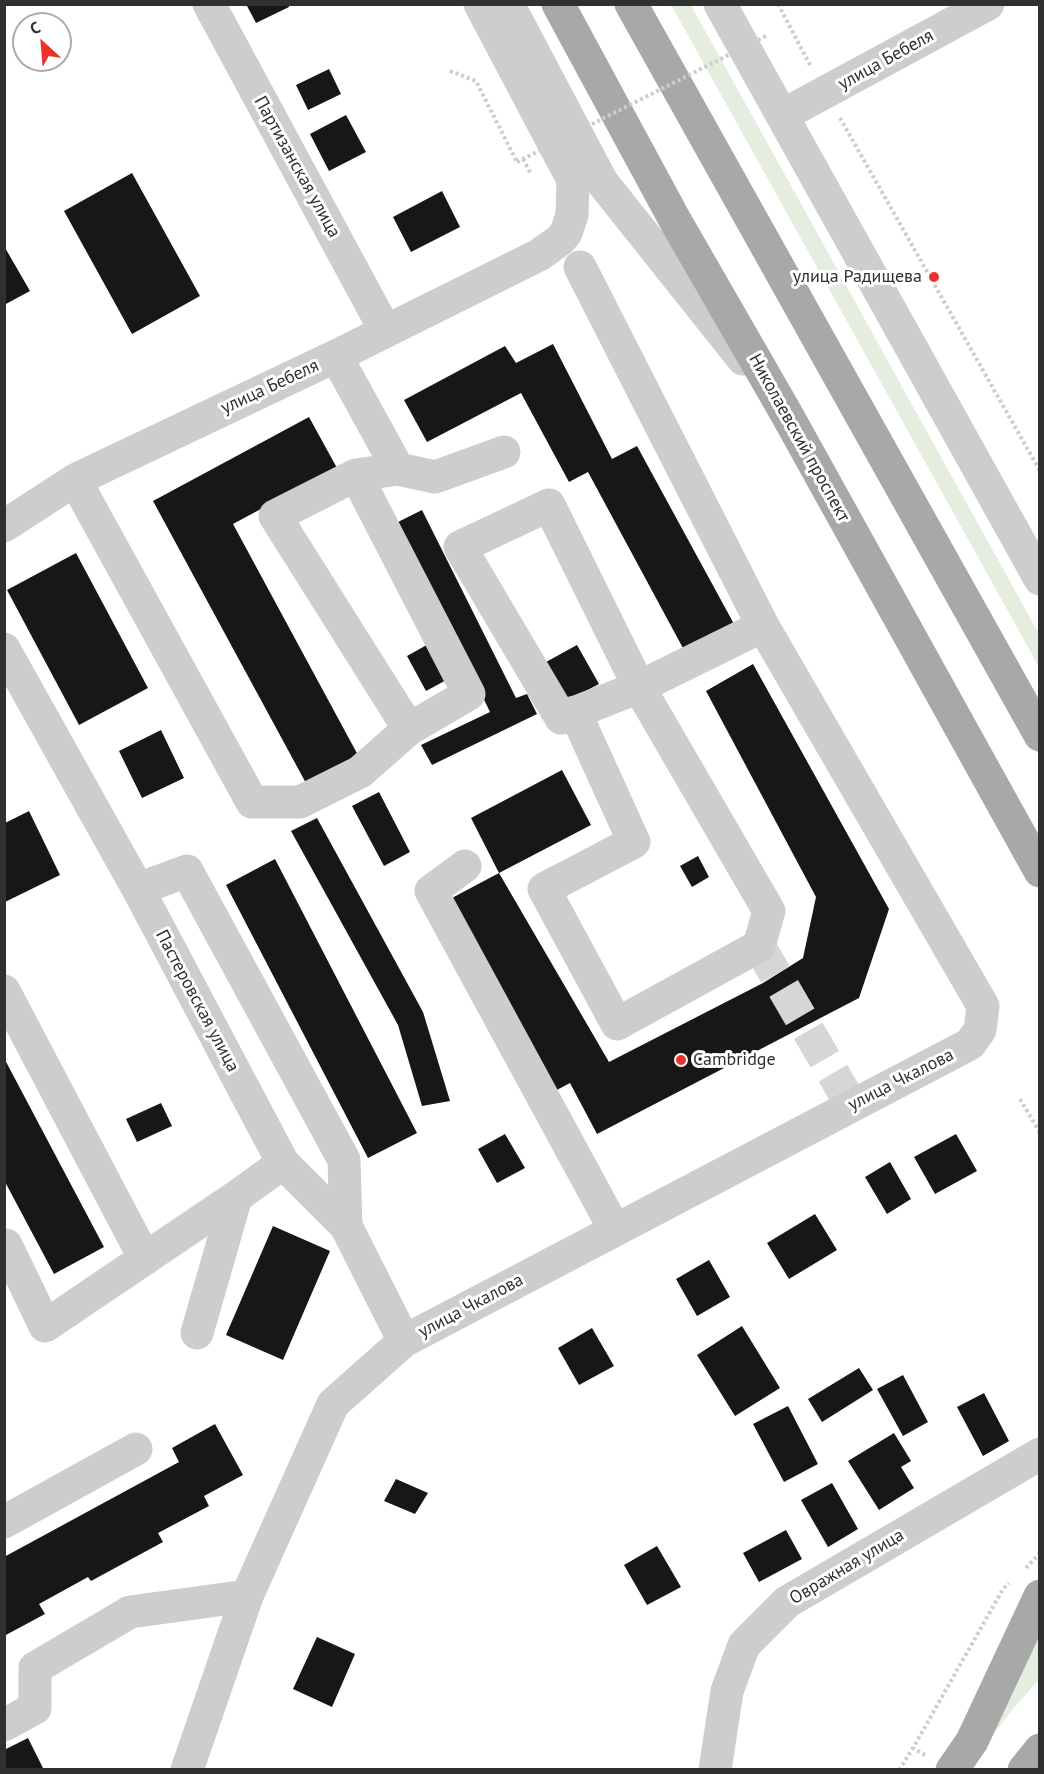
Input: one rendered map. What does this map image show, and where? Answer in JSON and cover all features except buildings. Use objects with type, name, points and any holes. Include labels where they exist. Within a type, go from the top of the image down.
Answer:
[{"type":"main road","name":"Николаевский проспект","points":[[558,4],[676,222],[786,413],[1040,871]]},
{"type":"main road","points":[[631,4],[1040,735]]},
{"type":"main road","points":[[942,1765],[972,1741],[1029,1585]]},
{"type":"main road","points":[[1024,1770],[1040,1750]]},
{"type":"street","name":"Партизанская улица","points":[[210,4],[211,10],[386,330]]},
{"type":"street","name":"улица Бебеля","points":[[4,526],[75,480],[336,356],[538,255],[560,240],[566,233],[573,215],[573,180],[480,4]]},
{"type":"street","points":[[508,4],[602,182],[786,413]]},
{"type":"street","points":[[720,4],[1040,579]]},
{"type":"street","name":"улица Бебеля","points":[[783,115],[988,4]]},
{"type":"street","points":[[575,712],[634,842],[544,889],[617,1024],[759,946],[769,911],[639,687],[549,505],[460,547],[561,718],[575,712],[639,687],[763,626],[580,267]]},
{"type":"street","points":[[336,356],[398,469]]},
{"type":"street","points":[[409,729],[275,516],[356,475],[398,469],[435,477],[504,452]]},
{"type":"street","points":[[75,480],[252,802],[300,802],[360,772],[409,729],[469,694],[356,475]]},
{"type":"street","name":"улица Чкалова","points":[[187,1770],[246,1596],[333,1404],[404,1341],[970,1044],[980,1030],[983,1006],[763,626]]},
{"type":"street","name":"Пастеровская улица","points":[[4,649],[138,889],[283,1163],[346,1226],[404,1341]]},
{"type":"street","points":[[465,866],[431,891],[615,1230]]},
{"type":"street","points":[[138,889],[187,871],[344,1161],[346,1226]]},
{"type":"street","points":[[4,991],[145,1259]]},
{"type":"street","points":[[6,1245],[45,1326],[283,1163]]},
{"type":"street","points":[[197,1333],[236,1197]]},
{"type":"street","points":[[4,1522],[136,1449]]},
{"type":"street","name":"Овражная улица","points":[[715,1770],[727,1691],[744,1645],[787,1602],[1040,1454]]},
{"type":"street","points":[[4,1725],[35,1708],[34,1668],[130,1612],[246,1596]]},
{"type":"path","points":[[778,4],[812,68]]},
{"type":"path","points":[[450,71],[476,81],[517,162],[768,35]]},
{"type":"path","points":[[838,114],[1040,471]]},
{"type":"path","points":[[523,159],[531,174]]},
{"type":"path","points":[[1020,1099],[1040,1133]]},
{"type":"path","points":[[1029,1585],[1040,1553]]},
{"type":"path","points":[[899,1770],[1003,1589],[1011,1582]]},
{"type":"path","points":[[913,1748],[942,1765]]},
{"type":"green space","points":[[671,5],[691,5],[1039,634],[1039,667]]},
{"type":"green space","points":[[1039,1618],[1039,1680],[980,1751]]},
{"type":"tunnel","points":[[759,946],[852,1106]]},
{"type":"place","name":"улица Радищева","points":[[934,277]]},
{"type":"place","name":"Cambridge","points":[[681,1060]]}]
